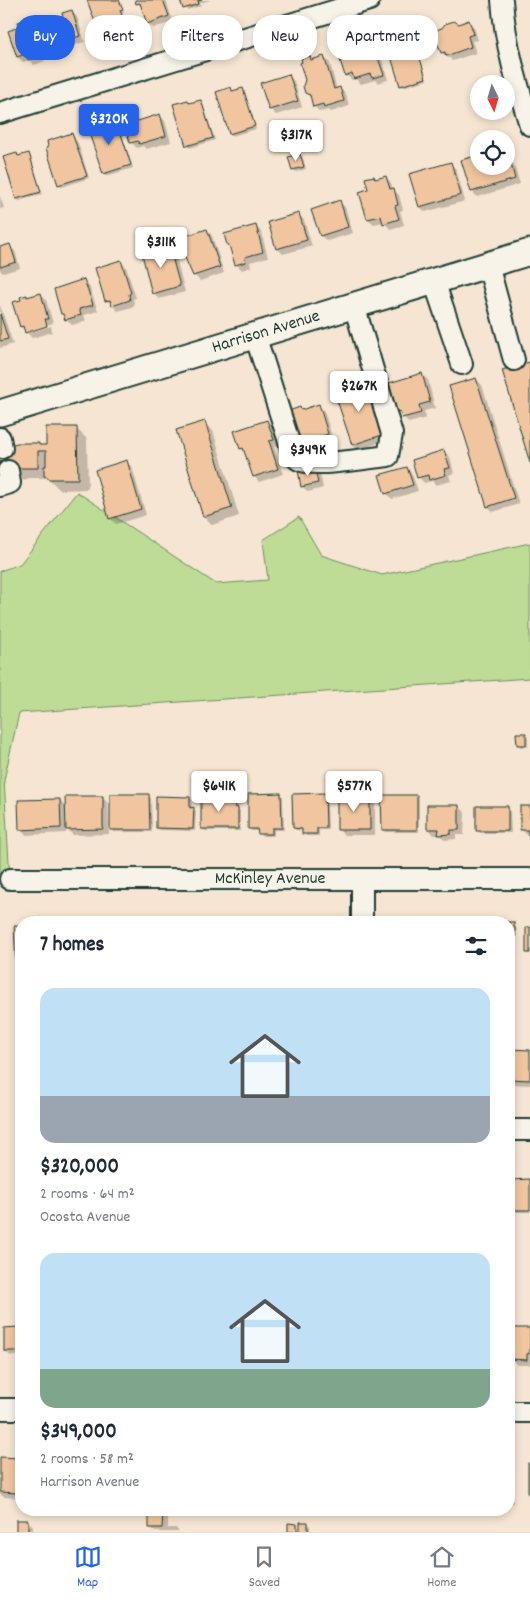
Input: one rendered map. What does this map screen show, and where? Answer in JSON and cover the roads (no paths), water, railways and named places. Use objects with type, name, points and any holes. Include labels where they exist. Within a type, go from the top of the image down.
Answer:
[{"type":"main road","name":"Harrison Avenue","points":[[0,413],[530,252]]},
{"type":"street","points":[[0,113],[369,0]]},
{"type":"street","points":[[502,0],[503,24],[511,62],[530,125]]},
{"type":"street","points":[[488,265],[514,360]]},
{"type":"street","points":[[434,281],[462,364]]},
{"type":"street","points":[[255,336],[292,451],[296,458],[300,461],[315,463],[388,456],[392,434],[354,306]]},
{"type":"street","name":"McKinley Avenue","points":[[10,879],[530,879]]},
{"type":"street","points":[[362,880],[362,916]]},
{"type":"street","points":[[515,1130],[530,1130]]},
{"type":"street","points":[[0,1409],[15,1409]]},
{"type":"street","points":[[515,1412],[530,1412]]}]
